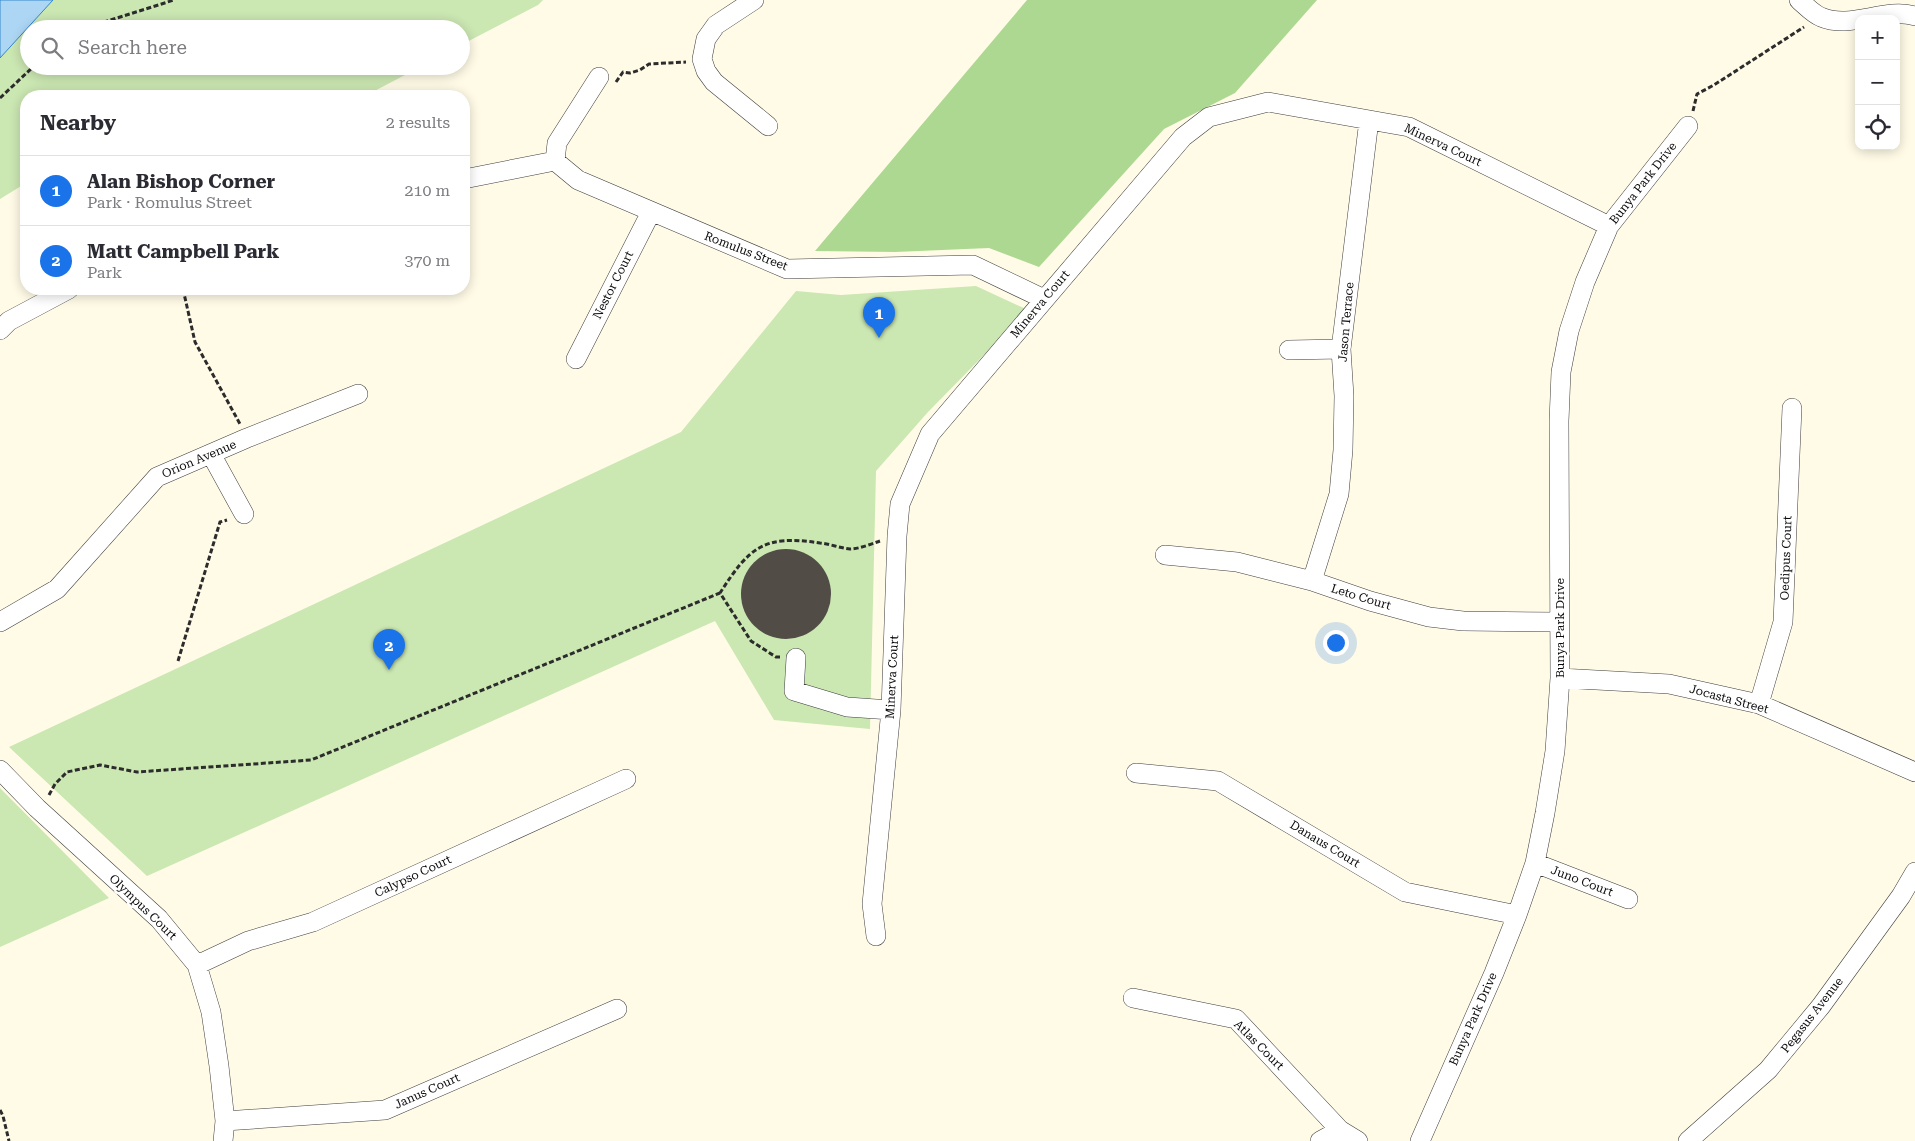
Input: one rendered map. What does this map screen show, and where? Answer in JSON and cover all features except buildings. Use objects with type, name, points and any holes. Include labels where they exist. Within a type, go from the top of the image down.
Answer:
[{"type":"street","points":[[754,0],[716,25],[706,39],[702,58],[706,71],[714,82],[768,126]]},
{"type":"street","points":[[1799,0],[1819,17],[1843,20],[1891,13],[1915,16]]},
{"type":"street","points":[[470,178],[555,161],[557,143],[600,77]]},
{"type":"street","name":"Minerva Court","points":[[876,936],[872,904],[891,710],[897,536],[900,504],[930,434],[1183,136],[1209,117],[1268,102],[1409,127],[1609,226]]},
{"type":"street","name":"Jason Terrace","points":[[1312,581],[1338,494],[1343,450],[1344,396],[1341,349],[1369,120]]},
{"type":"street","name":"Bunya Park Drive","points":[[1420,1141],[1494,972],[1535,863],[1555,751],[1560,678],[1559,421],[1561,372],[1569,331],[1585,282],[1609,226],[1688,126]]},
{"type":"street","name":"Romulus Street","points":[[555,161],[578,180],[787,269],[973,265],[1044,299]]},
{"type":"street","name":"Nestor Court","points":[[576,359],[651,212]]},
{"type":"street","points":[[0,330],[9,321],[59,295]]},
{"type":"street","points":[[1289,350],[1341,349]]},
{"type":"street","name":"Orion Avenue","points":[[0,622],[57,589],[157,477],[358,394]]},
{"type":"street","name":"Oedipus Court","points":[[1759,704],[1783,622],[1792,408]]},
{"type":"street","points":[[211,454],[244,514]]},
{"type":"street","name":"Leto Court","points":[[1165,556],[1236,562],[1312,581],[1370,601],[1429,617],[1463,621],[1559,622]]},
{"type":"street","points":[[796,658],[794,692],[847,707],[891,710]]},
{"type":"street","name":"Jocasta Street","points":[[1560,678],[1669,684],[1759,704],[1915,772]]},
{"type":"street","name":"Olympus Court","points":[[0,770],[37,808],[159,919],[197,964],[211,1012],[220,1066],[224,1121],[223,1141]]},
{"type":"street","name":"Danaus Court","points":[[1136,773],[1218,781],[1406,892],[1516,915]]},
{"type":"street","name":"Calypso Court","points":[[197,964],[248,941],[328,915],[626,779]]},
{"type":"street","name":"Juno Court","points":[[1535,863],[1628,899]]},
{"type":"street","name":"Pegasus Avenue","points":[[1688,1141],[1768,1070],[1821,1006],[1900,896],[1915,872]]},
{"type":"street","name":"Atlas Court","points":[[1133,998],[1236,1019],[1340,1130],[1358,1141]]},
{"type":"street","name":"Janus Court","points":[[224,1121],[385,1110],[617,1009]]},
{"type":"street","points":[[1320,1141],[1340,1130]]},
{"type":"path","points":[[111,20],[174,0]]},
{"type":"path","points":[[1688,126],[1697,94],[1819,17]]},
{"type":"path","points":[[600,77],[614,85],[624,72],[630,73],[640,70],[649,64],[680,63],[702,58]]},
{"type":"path","points":[[0,98],[24,75]]},
{"type":"path","points":[[184,295],[195,342],[248,438]]},
{"type":"path","points":[[178,661],[220,522],[244,514]]},
{"type":"path","points":[[37,808],[67,772],[100,765],[137,772],[311,760],[720,593],[737,566],[751,552],[768,542],[792,540],[851,549],[897,536]]},
{"type":"path","points":[[720,593],[751,641],[776,657],[796,658]]},
{"type":"path","points":[[0,1110],[9,1141]]},
{"type":"green space","points":[[0,0],[543,0],[538,5],[470,40],[470,20],[20,20],[20,75],[405,75],[376,90],[20,90],[20,187],[0,199]]},
{"type":"green space","points":[[1027,0],[1317,0],[1235,93],[1164,129],[1039,267],[989,248],[895,252],[815,251]]},
{"type":"green space","points":[[976,286],[1028,310],[928,412],[876,471],[870,729],[774,720],[715,621],[147,876],[9,747],[681,432],[796,291],[841,295]]},
{"type":"green space","points":[[0,788],[109,898],[0,947]]},
{"type":"water","points":[[0,0],[53,0],[35,20],[20,20],[20,36],[0,58]]},
{"type":"place","name":"Alan Bishop Corner","points":[[879,338]]},
{"type":"place","name":"Matt Campbell Park","points":[[389,670]]}]
